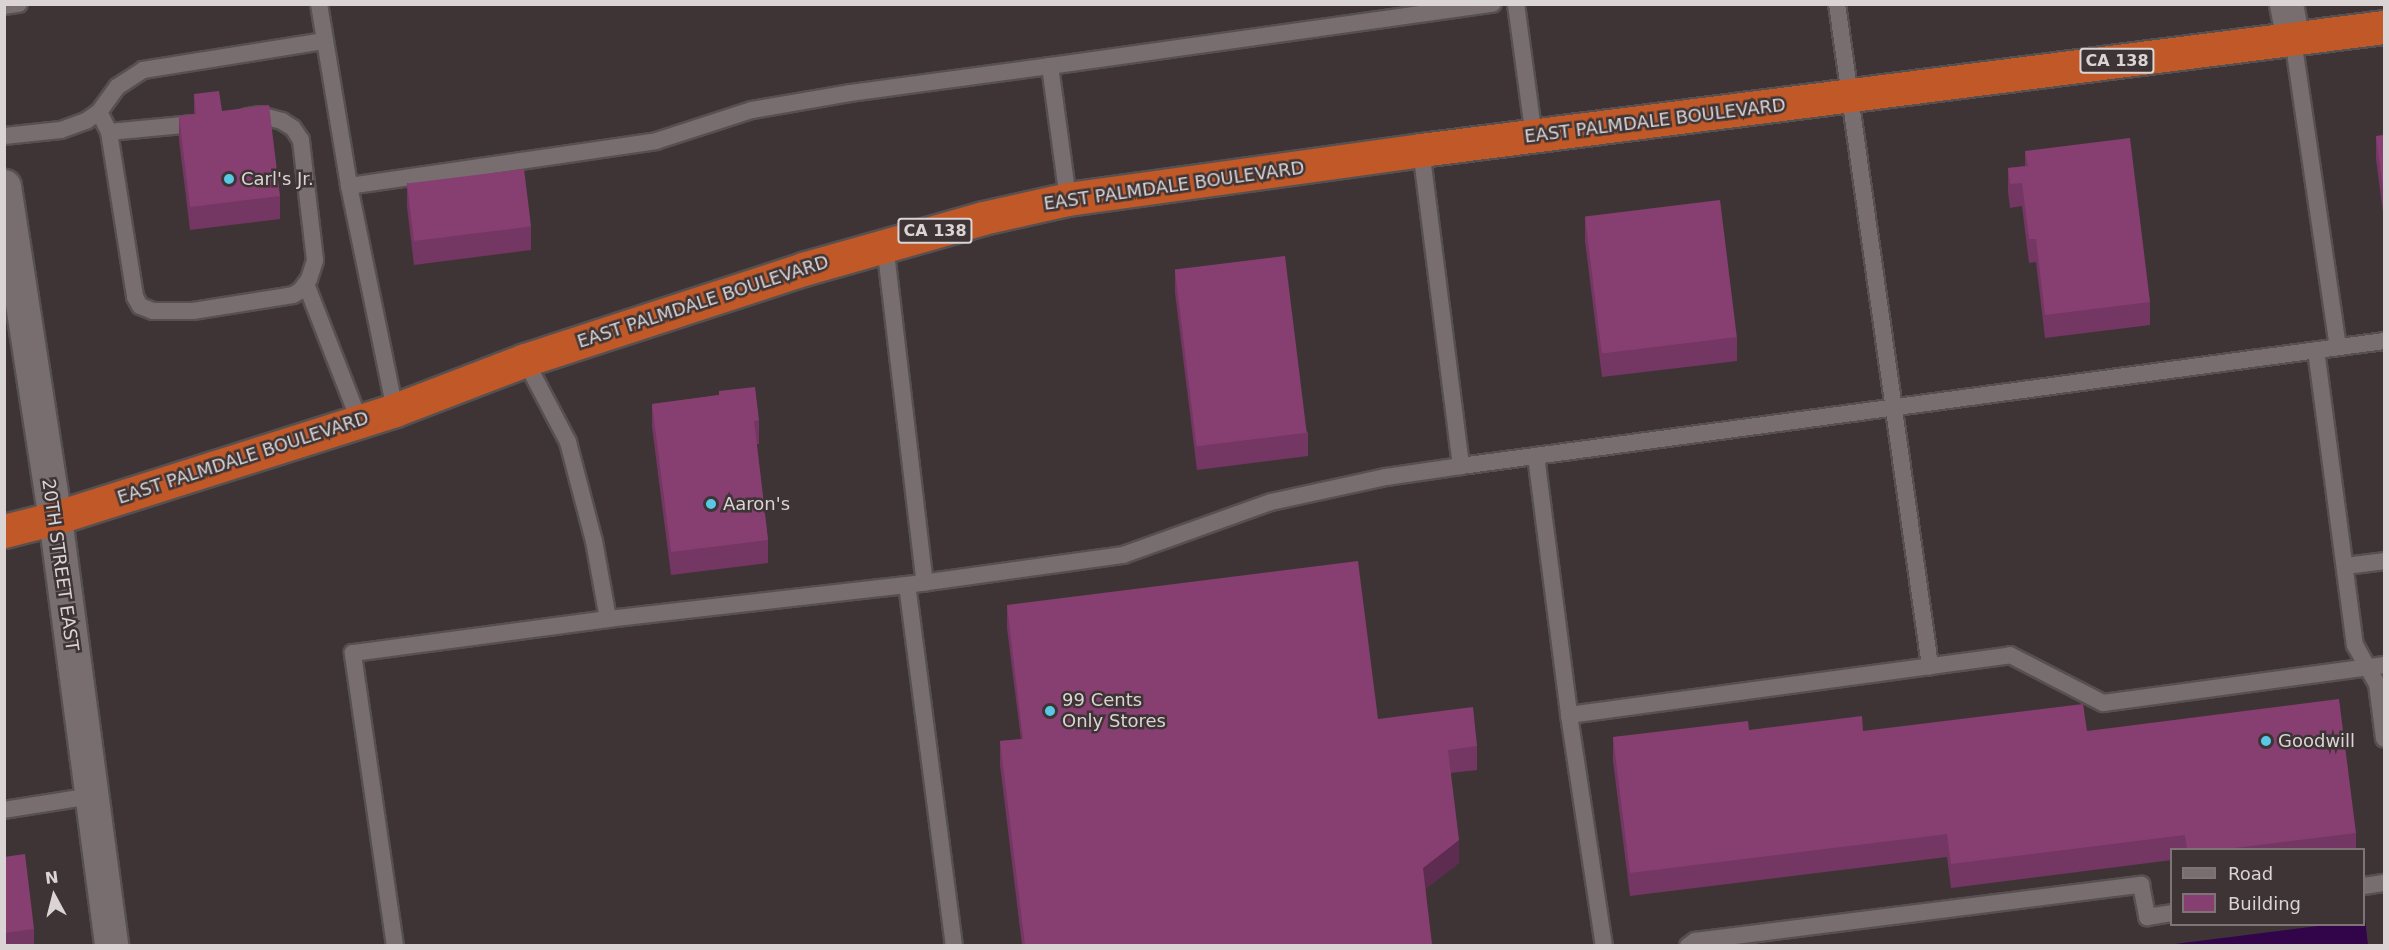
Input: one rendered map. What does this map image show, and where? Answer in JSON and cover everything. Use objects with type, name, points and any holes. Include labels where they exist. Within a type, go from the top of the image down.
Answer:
[{"type":"highway","name":"EAST PALMDALE BOULEVARD","points":[[4,531],[55,518],[395,410],[525,360],[885,245],[983,218],[1068,199],[1421,150],[1534,138],[2385,27]]},
{"type":"street","points":[[2286,4],[2293,39]]},
{"type":"street","name":"20TH STREET EAST","points":[[4,186],[10,266],[55,518],[111,945]]},
{"type":"lane","points":[[4,6],[19,4]]},
{"type":"lane","points":[[319,4],[349,186],[395,410]]},
{"type":"lane","points":[[349,186],[656,141],[752,110],[862,92],[1493,4]]},
{"type":"lane","points":[[1516,4],[1534,138]]},
{"type":"lane","points":[[1837,4],[1930,666]]},
{"type":"lane","points":[[2293,39],[2337,347]]},
{"type":"lane","points":[[4,136],[61,130],[87,121],[99,112],[117,87],[143,70],[326,41]]},
{"type":"lane","points":[[1050,66],[1068,199]]},
{"type":"lane","points":[[99,112],[109,132],[135,297],[141,306],[153,311],[193,311],[293,295],[306,284],[315,260],[301,140],[293,128],[282,121],[260,115],[230,119]]},
{"type":"lane","points":[[109,132],[194,124]]},
{"type":"lane","points":[[1421,150],[1461,466]]},
{"type":"lane","points":[[885,245],[925,583]]},
{"type":"lane","points":[[306,284],[359,420]]},
{"type":"lane","points":[[395,945],[353,653],[608,619],[925,583],[1122,555],[1271,502],[1386,477],[2385,340]]},
{"type":"lane","points":[[2316,350],[2355,645],[2376,666],[2385,739]]},
{"type":"lane","points":[[525,360],[568,442],[594,542],[608,619]]},
{"type":"lane","points":[[1536,456],[1569,715],[1604,945]]},
{"type":"lane","points":[[2345,566],[2385,561]]},
{"type":"lane","points":[[907,585],[954,945]]},
{"type":"lane","points":[[1569,715],[2010,656],[2103,703],[2376,666]]},
{"type":"lane","points":[[4,810],[91,796]]},
{"type":"lane","points":[[2365,886],[2385,883]]},
{"type":"lane","points":[[1688,945],[1695,941],[2141,885],[2147,917],[2170,913]]},
{"type":"shaded area","points":[[2365,919],[2368,945],[2167,945],[2318,926],[2365,926]]},
{"type":"building","name":"Carl's Jr.","points":[[219,91],[222,111],[269,105],[280,196],[190,207],[179,116],[196,114],[194,94]]},
{"type":"building","points":[[2385,135],[2385,205],[2376,136]]},
{"type":"building","points":[[2130,138],[2150,302],[2045,315],[2036,239],[2029,239],[2022,183],[2010,184],[2008,168],[2028,166],[2025,151]]},
{"type":"building","points":[[524,169],[531,227],[414,241],[407,183]]},
{"type":"building","points":[[1720,200],[1737,337],[1602,354],[1585,217]]},
{"type":"building","points":[[1285,256],[1307,433],[1197,446],[1175,270]]},
{"type":"building","name":"Aaron's","points":[[755,387],[759,420],[754,421],[768,540],[671,552],[652,404],[719,395],[719,391]]},
{"type":"building","points":[[1358,561],[1378,719],[1473,707],[1477,746],[1448,750],[1459,840],[1423,868],[1432,945],[1025,945],[1000,741],[1023,739],[1007,605]]},
{"type":"building","points":[[2339,699],[2356,833],[2234,848],[2187,848],[2185,835],[1951,864],[1947,834],[1630,873],[1613,737],[1748,721],[1749,730],[1862,716],[1863,731],[2083,704],[2087,731]]},
{"type":"building","points":[[25,854],[34,929],[4,933],[4,857]]},
{"type":"place","name":"Carl's Jr.","points":[[229,179]]},
{"type":"place","name":"Aaron's","points":[[711,504]]},
{"type":"place","name":"99 Cents Only Stores","points":[[1050,711]]},
{"type":"place","name":"Goodwill","points":[[2266,741]]}]
